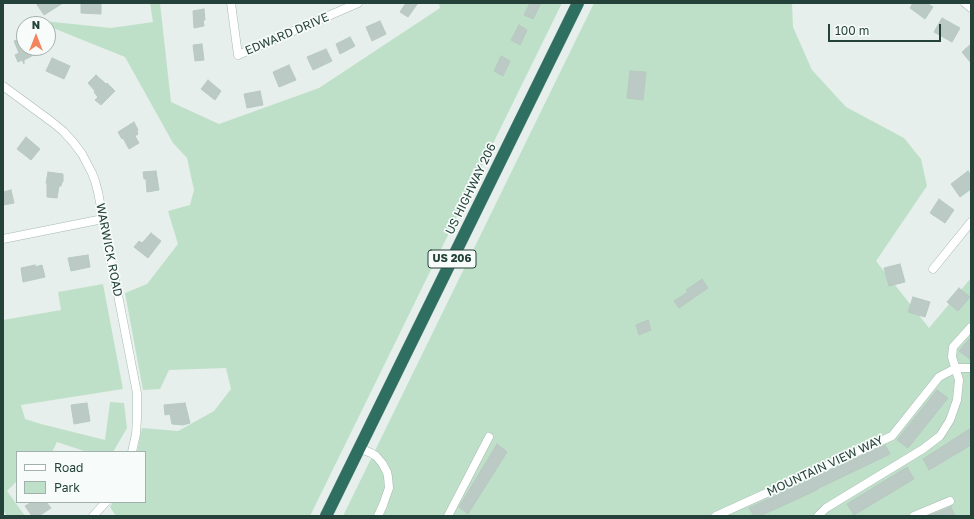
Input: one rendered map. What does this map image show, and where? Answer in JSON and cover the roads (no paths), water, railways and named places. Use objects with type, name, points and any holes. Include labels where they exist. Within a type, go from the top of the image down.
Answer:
[{"type":"highway","name":"US HIGHWAY 206","points":[[326,516],[578,3]]},
{"type":"street","name":"EDWARD DRIVE","points":[[230,3],[238,55],[358,3]]},
{"type":"street","points":[[965,3],[971,8]]},
{"type":"street","name":"WARWICK ROAD","points":[[3,86],[64,131],[82,154],[92,173],[98,192],[137,393],[136,434],[132,451]]},
{"type":"street","points":[[3,239],[103,220]]},
{"type":"street","points":[[933,269],[971,222]]},
{"type":"street","points":[[818,516],[826,508],[923,449],[940,436],[950,420],[957,400],[959,380],[952,357],[953,347],[971,327]]},
{"type":"street","points":[[956,368],[971,368]]},
{"type":"street","name":"MOUNTAIN VIEW WAY","points":[[716,516],[892,436],[940,377],[956,368]]},
{"type":"street","points":[[448,516],[489,437]]},
{"type":"street","points":[[359,448],[376,456],[387,472],[389,488],[378,516]]},
{"type":"street","points":[[914,516],[950,501]]},
{"type":"street","points":[[93,516],[105,503]]}]
